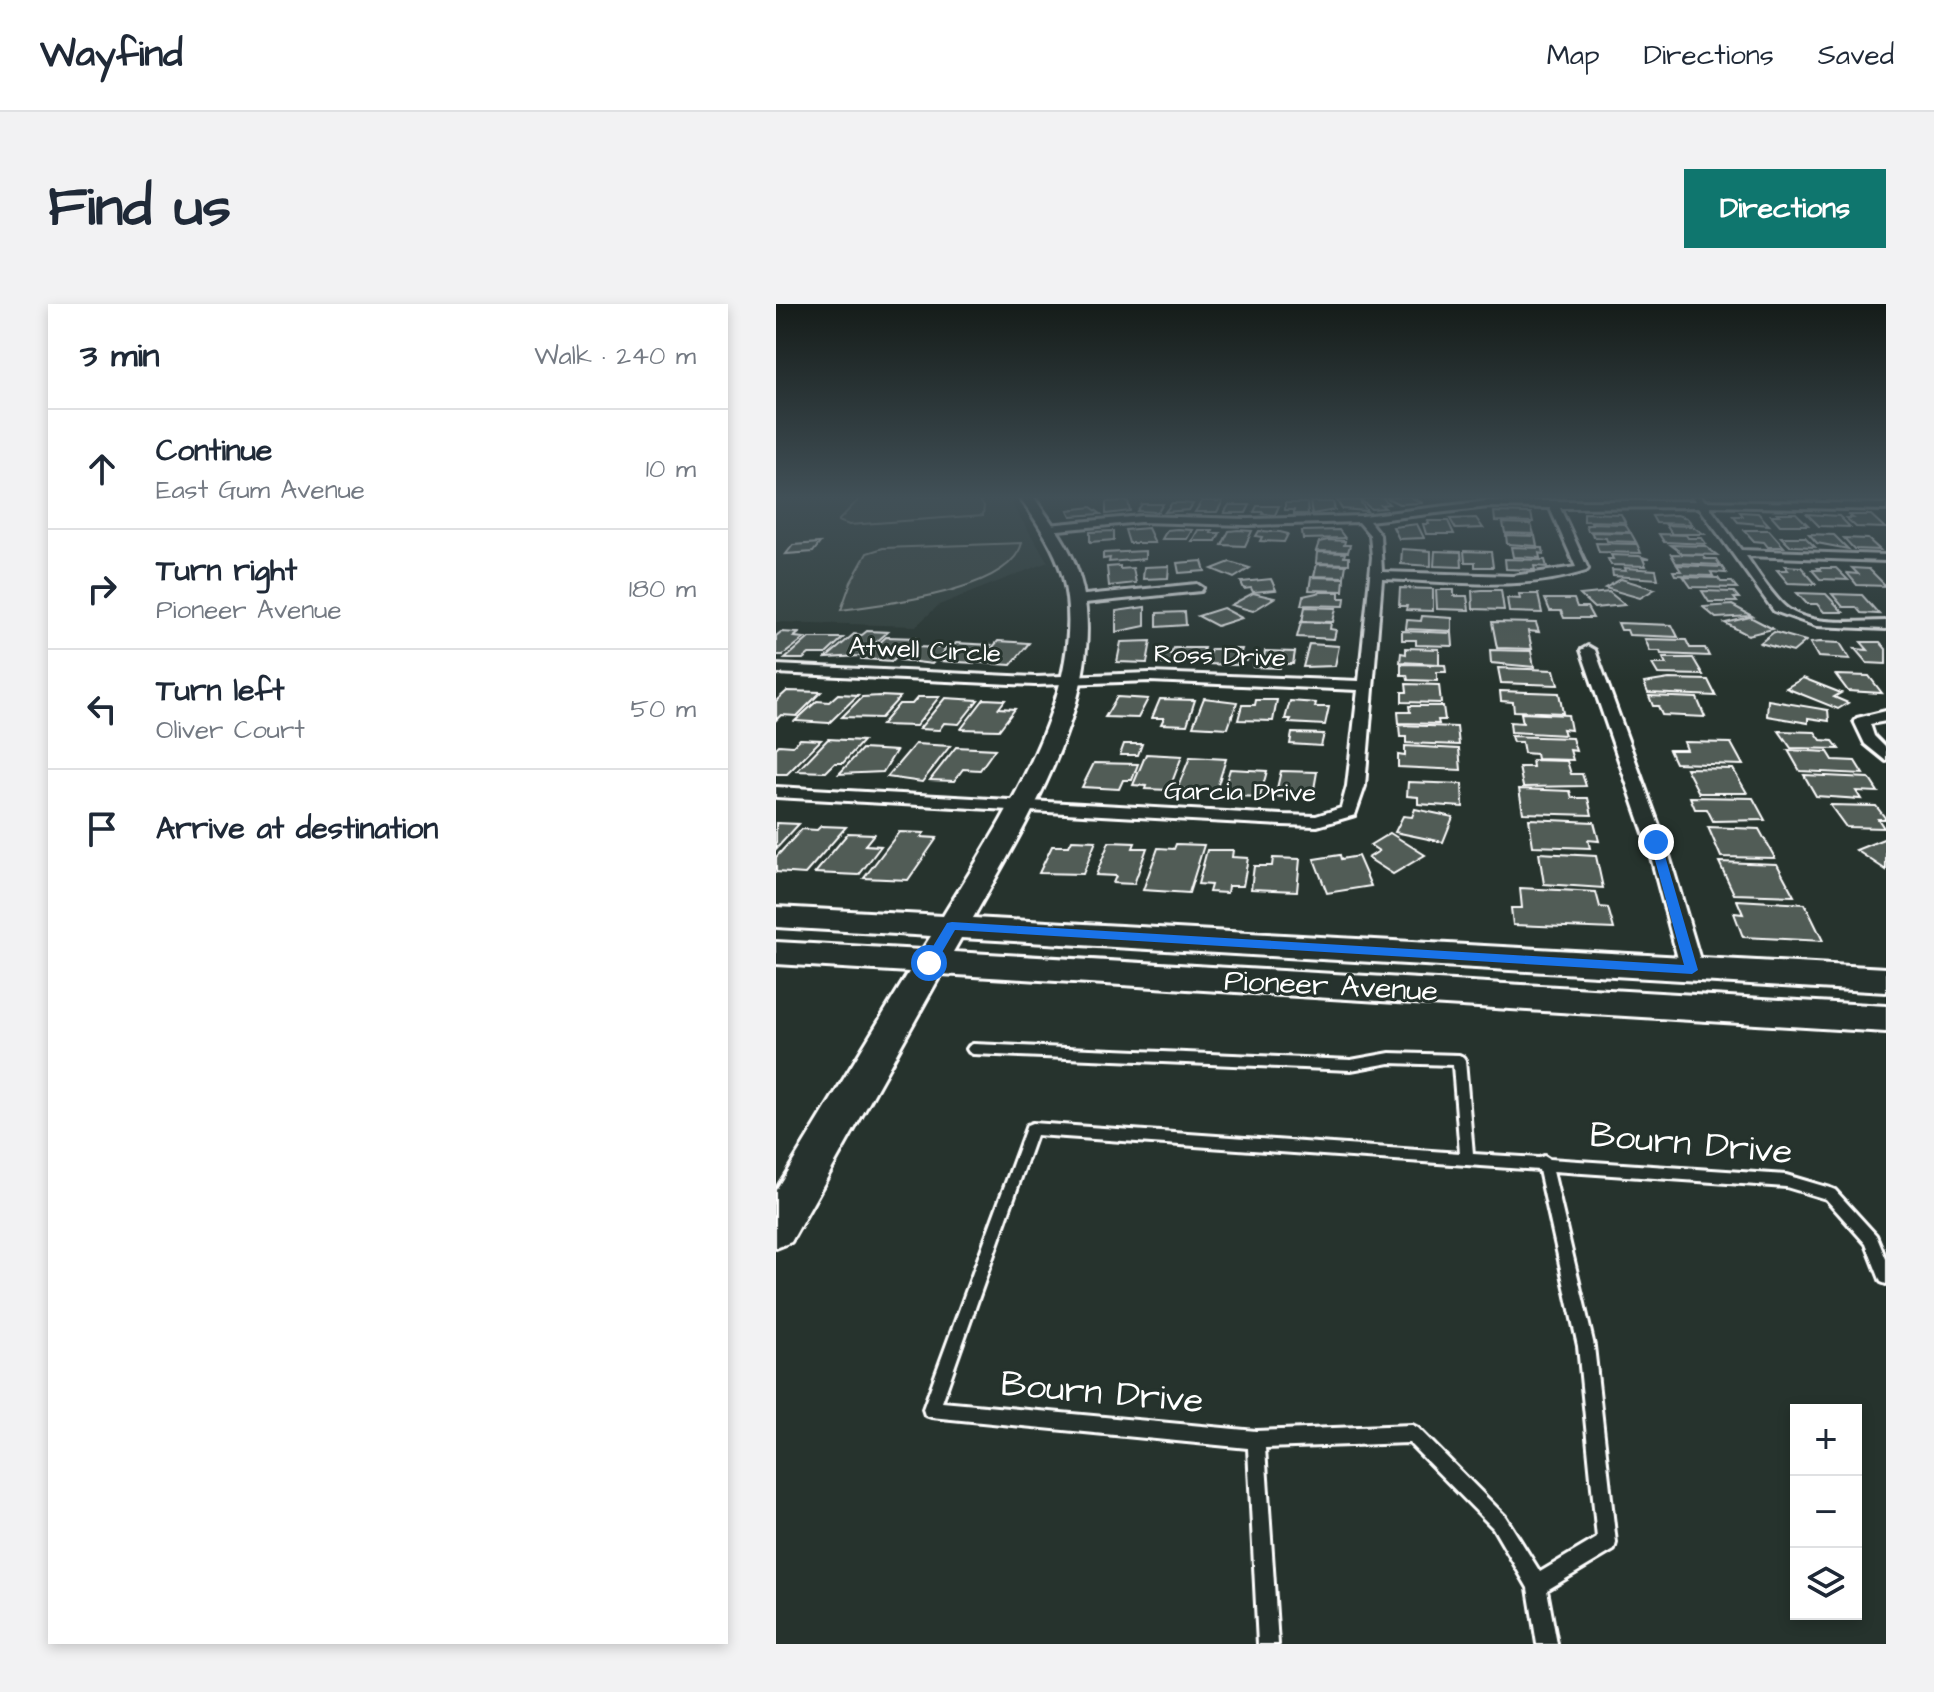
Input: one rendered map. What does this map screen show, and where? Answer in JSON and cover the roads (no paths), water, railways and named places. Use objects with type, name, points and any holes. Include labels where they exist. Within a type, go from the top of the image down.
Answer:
[{"type":"main road","points":[[776,1228],[1022,807],[1050,752],[1068,701],[1071,680],[1075,600],[1064,559]]},
{"type":"main road","name":"Pioneer Avenue","points":[[776,917],[1886,980]]},
{"type":"main road","name":"Pioneer Avenue","points":[[776,953],[1886,1019]]},
{"type":"street","name":"Garcia Drive","points":[[1022,807],[1317,821],[1349,811],[1356,786],[1378,559]]},
{"type":"street","points":[[1376,575],[1571,575],[1582,569],[1577,559]]},
{"type":"street","points":[[1744,559],[1778,608],[1791,616],[1834,625],[1886,625]]},
{"type":"street","points":[[1075,600],[1197,588]]},
{"type":"street","points":[[1588,650],[1656,842],[1692,970]]},
{"type":"street","name":"Atwell Circle","points":[[776,669],[1071,680]]},
{"type":"street","name":"Ross Drive","points":[[1071,680],[1150,677],[1366,686]]},
{"type":"street","points":[[1886,716],[1862,721],[1862,730],[1886,756]]},
{"type":"street","points":[[776,792],[1022,807]]},
{"type":"lane","points":[[973,1049],[1351,1065],[1390,1058],[1459,1060],[1467,1158]]},
{"type":"lane","name":"Bourn Drive","points":[[1544,1162],[1586,1346],[1607,1543],[1537,1585],[1499,1522],[1412,1434],[1256,1440],[931,1409],[1032,1129],[1544,1162],[1786,1181],[1830,1194],[1871,1240],[1886,1277]]},
{"type":"lane","points":[[1256,1440],[1268,1644]]},
{"type":"lane","points":[[1537,1585],[1547,1644]]}]
